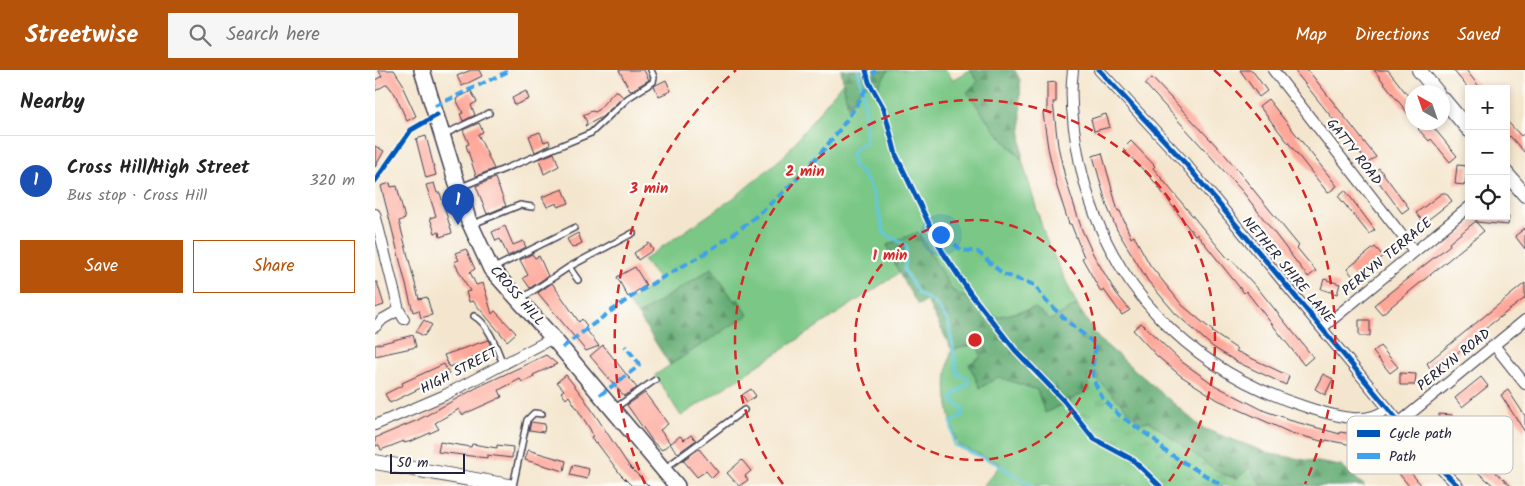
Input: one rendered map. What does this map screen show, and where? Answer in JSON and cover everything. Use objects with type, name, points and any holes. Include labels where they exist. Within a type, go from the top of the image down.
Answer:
[{"type":"main road","name":"CROSS HILL","points":[[422,70],[470,225],[491,269],[553,338],[677,486]]},
{"type":"street","points":[[1073,70],[1072,94],[1078,151],[1093,211],[1117,261],[1147,306],[1201,356],[1251,386],[1281,400],[1347,417]]},
{"type":"street","name":"NETHER SHIRE LANE","points":[[1099,70],[1185,163],[1395,416]]},
{"type":"street","name":"GATTY ROAD","points":[[1273,70],[1414,251]]},
{"type":"street","points":[[1419,70],[1431,85]]},
{"type":"street","points":[[1450,107],[1465,125]]},
{"type":"street","points":[[1510,178],[1525,195]]},
{"type":"street","name":"PERKYN TERRACE","points":[[1322,328],[1465,210]]},
{"type":"street","points":[[375,214],[402,314],[383,319],[375,327]]},
{"type":"street","name":"PERKYN ROAD","points":[[1407,416],[1525,320]]},
{"type":"street","name":"HIGH STREET","points":[[375,425],[425,405],[553,338]]},
{"type":"street","points":[[1494,345],[1525,384]]},
{"type":"street","points":[[1373,416],[1382,413],[1388,408]]},
{"type":"street","points":[[375,462],[509,486]]},
{"type":"street","name":"NETHER SHIRE LANE","points":[[1446,474],[1458,486]]},
{"type":"lane","points":[[458,188],[597,129],[629,98],[653,82],[654,77],[651,70]]},
{"type":"lane","points":[[443,135],[489,113]]},
{"type":"lane","points":[[470,225],[520,206],[531,207]]},
{"type":"lane","points":[[491,269],[574,228]]},
{"type":"lane","points":[[519,301],[569,267],[633,233]]},
{"type":"lane","points":[[569,267],[578,280]]},
{"type":"lane","points":[[474,316],[481,322],[491,338],[503,364]]},
{"type":"lane","points":[[613,410],[655,380]]},
{"type":"lane","points":[[663,471],[744,410]]},
{"type":"lane","points":[[513,486],[527,420],[534,414],[542,414]]},
{"type":"green space","points":[[841,70],[888,70],[877,89],[864,84],[848,108]]},
{"type":"green space","points":[[888,70],[946,70],[953,80],[970,70],[979,81],[993,128],[1022,160],[1045,237],[1077,305],[1050,320],[1035,308],[997,317],[952,290],[918,232],[887,245],[899,273],[681,416],[655,375],[748,314],[734,301],[712,268],[638,315],[628,302],[659,280],[643,260],[735,197],[784,156],[843,82],[848,107],[864,84],[877,89]]},
{"type":"green space","points":[[970,70],[1015,70],[1020,80],[1022,160],[993,128],[967,92],[978,81]]},
{"type":"green space","points":[[918,232],[952,290],[997,317],[1035,308],[1050,320],[1077,305],[1098,338],[1202,428],[1271,454],[1341,466],[1347,471],[1347,474],[1351,474],[1365,486],[1264,486],[1220,473],[1140,423],[1092,374],[1088,376],[1089,390],[1045,413],[1037,390],[998,377],[980,388],[969,364],[981,357],[978,343],[952,350],[927,301],[918,305],[901,277],[887,245]]},
{"type":"green space","points":[[712,268],[734,301],[738,299],[748,315],[670,365],[638,315]]},
{"type":"green space","points":[[977,343],[981,355],[987,364],[999,376],[1037,390],[1045,413],[1062,405],[1094,435],[1132,455],[1166,486],[983,486],[1001,464],[957,444],[946,386],[952,350]]},
{"type":"green space","points":[[1092,374],[1140,423],[1149,421],[1220,473],[1236,479],[1250,468],[1260,484],[1264,486],[1166,486],[1132,455],[1094,435],[1062,405],[1089,390],[1088,376]]},
{"type":"building","points":[[378,70],[394,70],[405,87],[403,88],[416,116],[407,121],[395,94],[387,84],[375,91],[375,80],[382,76]]},
{"type":"building","points":[[471,70],[479,70],[482,76],[462,86],[457,76]]},
{"type":"building","points":[[619,70],[644,70],[649,80],[630,91]]},
{"type":"building","points":[[1240,70],[1252,70],[1267,91],[1259,97]]},
{"type":"building","points":[[1294,70],[1308,70],[1376,157],[1368,163]]},
{"type":"building","points":[[1374,70],[1388,70],[1405,92],[1405,110]]},
{"type":"building","points":[[1453,70],[1466,70],[1478,85],[1466,85]]},
{"type":"building","points":[[1152,78],[1226,156],[1299,246],[1297,248],[1316,271],[1308,277],[1243,192],[1145,84]]},
{"type":"building","points":[[666,80],[671,91],[659,96],[654,86]]},
{"type":"building","points":[[1056,82],[1056,102],[1053,102],[1058,146],[1065,177],[1082,230],[1093,254],[1116,293],[1130,310],[1122,315],[1104,290],[1101,292],[1082,258],[1084,257],[1071,224],[1069,224],[1057,187],[1048,148],[1043,113],[1047,112],[1047,83]]},
{"type":"building","points":[[616,90],[623,97],[602,117],[585,126],[587,122],[583,115],[592,111],[596,112]]},
{"type":"building","points":[[471,91],[477,102],[471,105],[475,115],[463,121],[460,114],[463,113],[456,99]]},
{"type":"building","points":[[526,91],[529,99],[515,105],[512,98]]},
{"type":"building","points":[[1268,99],[1337,186],[1328,193],[1259,106]]},
{"type":"building","points":[[1106,114],[1110,127],[1094,131],[1091,119]]},
{"type":"building","points":[[479,123],[483,132],[478,134],[494,169],[476,176],[466,145],[469,144],[463,130]]},
{"type":"building","points":[[1510,124],[1521,136],[1525,133],[1525,153],[1510,136]]},
{"type":"building","points":[[1419,130],[1436,130],[1457,156],[1450,162],[1431,139],[1429,141]]},
{"type":"building","points":[[540,132],[544,142],[549,140],[550,145],[535,152],[529,136]]},
{"type":"building","points":[[426,136],[436,175],[426,178],[416,139]]},
{"type":"building","points":[[1131,141],[1155,166],[1153,168],[1229,260],[1230,258],[1260,291],[1313,357],[1304,365],[1246,291],[1244,293],[1197,234],[1195,235],[1188,227],[1153,180],[1123,149]]},
{"type":"building","points":[[375,146],[384,151],[375,167]]},
{"type":"building","points":[[554,153],[559,166],[544,174],[539,159]]},
{"type":"building","points":[[1102,153],[1118,211],[1120,211],[1131,238],[1134,236],[1150,265],[1182,305],[1212,332],[1237,349],[1236,351],[1289,376],[1286,385],[1237,362],[1213,347],[1175,313],[1148,281],[1117,230],[1107,206],[1093,156]]},
{"type":"building","points":[[1457,165],[1465,166],[1465,185],[1455,184]]},
{"type":"building","points":[[1379,168],[1409,208],[1402,213],[1372,173]]},
{"type":"building","points":[[495,178],[506,206],[487,214],[476,186]]},
{"type":"building","points":[[390,183],[391,187],[397,186],[405,219],[399,221],[419,299],[427,297],[432,315],[421,318],[419,310],[413,312],[381,186]]},
{"type":"building","points":[[434,183],[437,193],[440,193],[452,233],[440,237],[439,232],[435,233],[430,218],[436,216],[426,185]]},
{"type":"building","points":[[563,189],[569,203],[558,207],[557,203],[547,207],[542,197]]},
{"type":"building","points":[[1345,190],[1375,230],[1369,234],[1338,196]]},
{"type":"building","points":[[1442,193],[1446,193],[1452,201],[1424,223],[1416,213]]},
{"type":"building","points":[[1509,220],[1508,225],[1476,222],[1484,231],[1382,314],[1374,305],[1450,245],[1449,243],[1476,221]]},
{"type":"building","points":[[505,226],[513,245],[523,241],[526,247],[508,256],[500,239],[496,241],[492,232]]},
{"type":"building","points":[[1525,228],[1525,249],[1515,236]]},
{"type":"building","points":[[578,233],[582,243],[572,248],[567,239]]},
{"type":"building","points":[[649,243],[653,250],[638,260],[634,253]]},
{"type":"building","points":[[1375,247],[1383,256],[1355,279],[1347,269]]},
{"type":"building","points":[[466,249],[475,269],[470,272],[476,285],[483,283],[492,314],[495,311],[516,333],[507,341],[473,301],[469,302],[466,292],[470,291],[454,262],[459,260],[455,253]]},
{"type":"building","points":[[532,254],[535,258],[539,256],[548,276],[530,288],[523,278],[528,275],[520,260]]},
{"type":"building","points":[[635,267],[646,285],[628,297],[617,277]]},
{"type":"building","points":[[1324,279],[1340,284],[1337,294],[1321,289]]},
{"type":"building","points":[[375,282],[377,282],[384,305],[375,308]]},
{"type":"building","points":[[552,283],[579,322],[582,319],[587,326],[585,328],[599,346],[586,351],[538,293]]},
{"type":"building","points":[[1525,283],[1525,298],[1491,324],[1433,374],[1427,363]]},
{"type":"building","points":[[424,320],[432,325],[424,336],[416,332]]},
{"type":"building","points":[[1359,320],[1370,320],[1370,336],[1359,336]]},
{"type":"building","points":[[1141,323],[1182,362],[1216,386],[1285,419],[1340,434],[1340,432],[1347,433],[1347,444],[1326,440],[1325,442],[1291,433],[1218,400],[1181,376],[1157,356],[1133,330]]},
{"type":"building","points":[[413,335],[416,347],[375,356],[375,345]]},
{"type":"building","points":[[488,340],[493,351],[449,367],[444,355]]},
{"type":"building","points":[[603,345],[637,388],[624,396],[590,356]]},
{"type":"building","points":[[1380,346],[1398,367],[1390,373],[1373,352]]},
{"type":"building","points":[[546,355],[557,364],[533,375],[534,377],[522,382],[520,379],[499,390],[502,397],[462,415],[459,409],[435,423],[439,429],[412,441],[404,443],[404,441],[381,450],[379,445],[375,446],[375,438],[418,420],[478,387]]},
{"type":"building","points":[[444,364],[449,374],[390,403],[385,394],[403,385],[402,383]]},
{"type":"building","points":[[1400,373],[1416,374],[1415,385],[1400,385]]},
{"type":"building","points":[[1323,374],[1333,379],[1325,395],[1315,389]]},
{"type":"building","points":[[566,375],[584,398],[629,466],[649,486],[632,486],[621,475],[597,443],[595,444],[591,437],[593,436],[590,429],[569,396],[566,399],[561,392],[564,390],[557,382]]},
{"type":"building","points":[[1481,377],[1488,386],[1462,407],[1455,398]]},
{"type":"building","points":[[751,389],[756,396],[747,402],[742,395]]},
{"type":"building","points":[[1508,390],[1525,416],[1525,432],[1501,395]]},
{"type":"building","points":[[645,393],[668,424],[660,430],[670,443],[662,450],[653,442],[627,405]]},
{"type":"building","points":[[1439,414],[1452,415],[1452,416],[1439,416]]},
{"type":"building","points":[[531,422],[545,424],[544,432],[529,430]]},
{"type":"building","points":[[691,435],[696,440],[678,453],[670,444],[680,436],[684,440]]},
{"type":"building","points":[[440,442],[471,447],[472,444],[497,448],[497,445],[513,447],[512,458],[487,455],[487,458],[438,452]]},
{"type":"building","points":[[699,449],[718,472],[712,478],[706,471],[697,477],[683,460]]},
{"type":"building","points":[[528,450],[566,461],[564,471],[525,460]]},
{"type":"building","points":[[742,460],[751,471],[745,476],[748,480],[739,486],[727,473]]},
{"type":"building","points":[[573,465],[589,469],[587,479],[570,475]]},
{"type":"building","points":[[1399,474],[1412,474],[1422,486],[1409,486]]},
{"type":"building","points":[[1480,474],[1497,474],[1511,486],[1494,486]]},
{"type":"waterway","points":[[858,70],[865,106],[866,133],[865,142],[856,148],[851,156],[854,167],[861,173],[871,188],[884,233],[907,246],[904,270],[919,294],[934,302],[948,321],[958,375],[967,377],[969,383],[953,396],[953,402],[964,409],[962,416],[951,422],[954,445],[997,464],[1032,486]]},
{"type":"marked path","points":[[435,106],[511,70]]},
{"type":"marked path","points":[[562,348],[632,297],[736,232],[783,192],[806,169],[847,120],[863,95],[875,70]]},
{"type":"marked path","points":[[934,234],[949,238],[961,250],[978,252],[1003,274],[1035,285],[1045,300],[1096,345],[1092,368],[1094,381],[1103,399],[1119,415],[1155,440],[1165,451],[1223,486]]},
{"type":"marked path","points":[[600,395],[639,366],[625,346]]},
{"type":"cycle path","points":[[866,70],[869,82],[884,109],[896,155],[942,251],[970,293],[1015,350],[1064,401],[1094,439],[1133,460],[1160,486]]},
{"type":"cycle path","points":[[1099,70],[1185,163],[1394,416]]},
{"type":"cycle path","points":[[375,181],[411,130],[437,115]]},
{"type":"cycle path","points":[[1446,474],[1458,486]]},
{"type":"place","name":"Cross Hill/High Street","points":[[458,225]]}]
